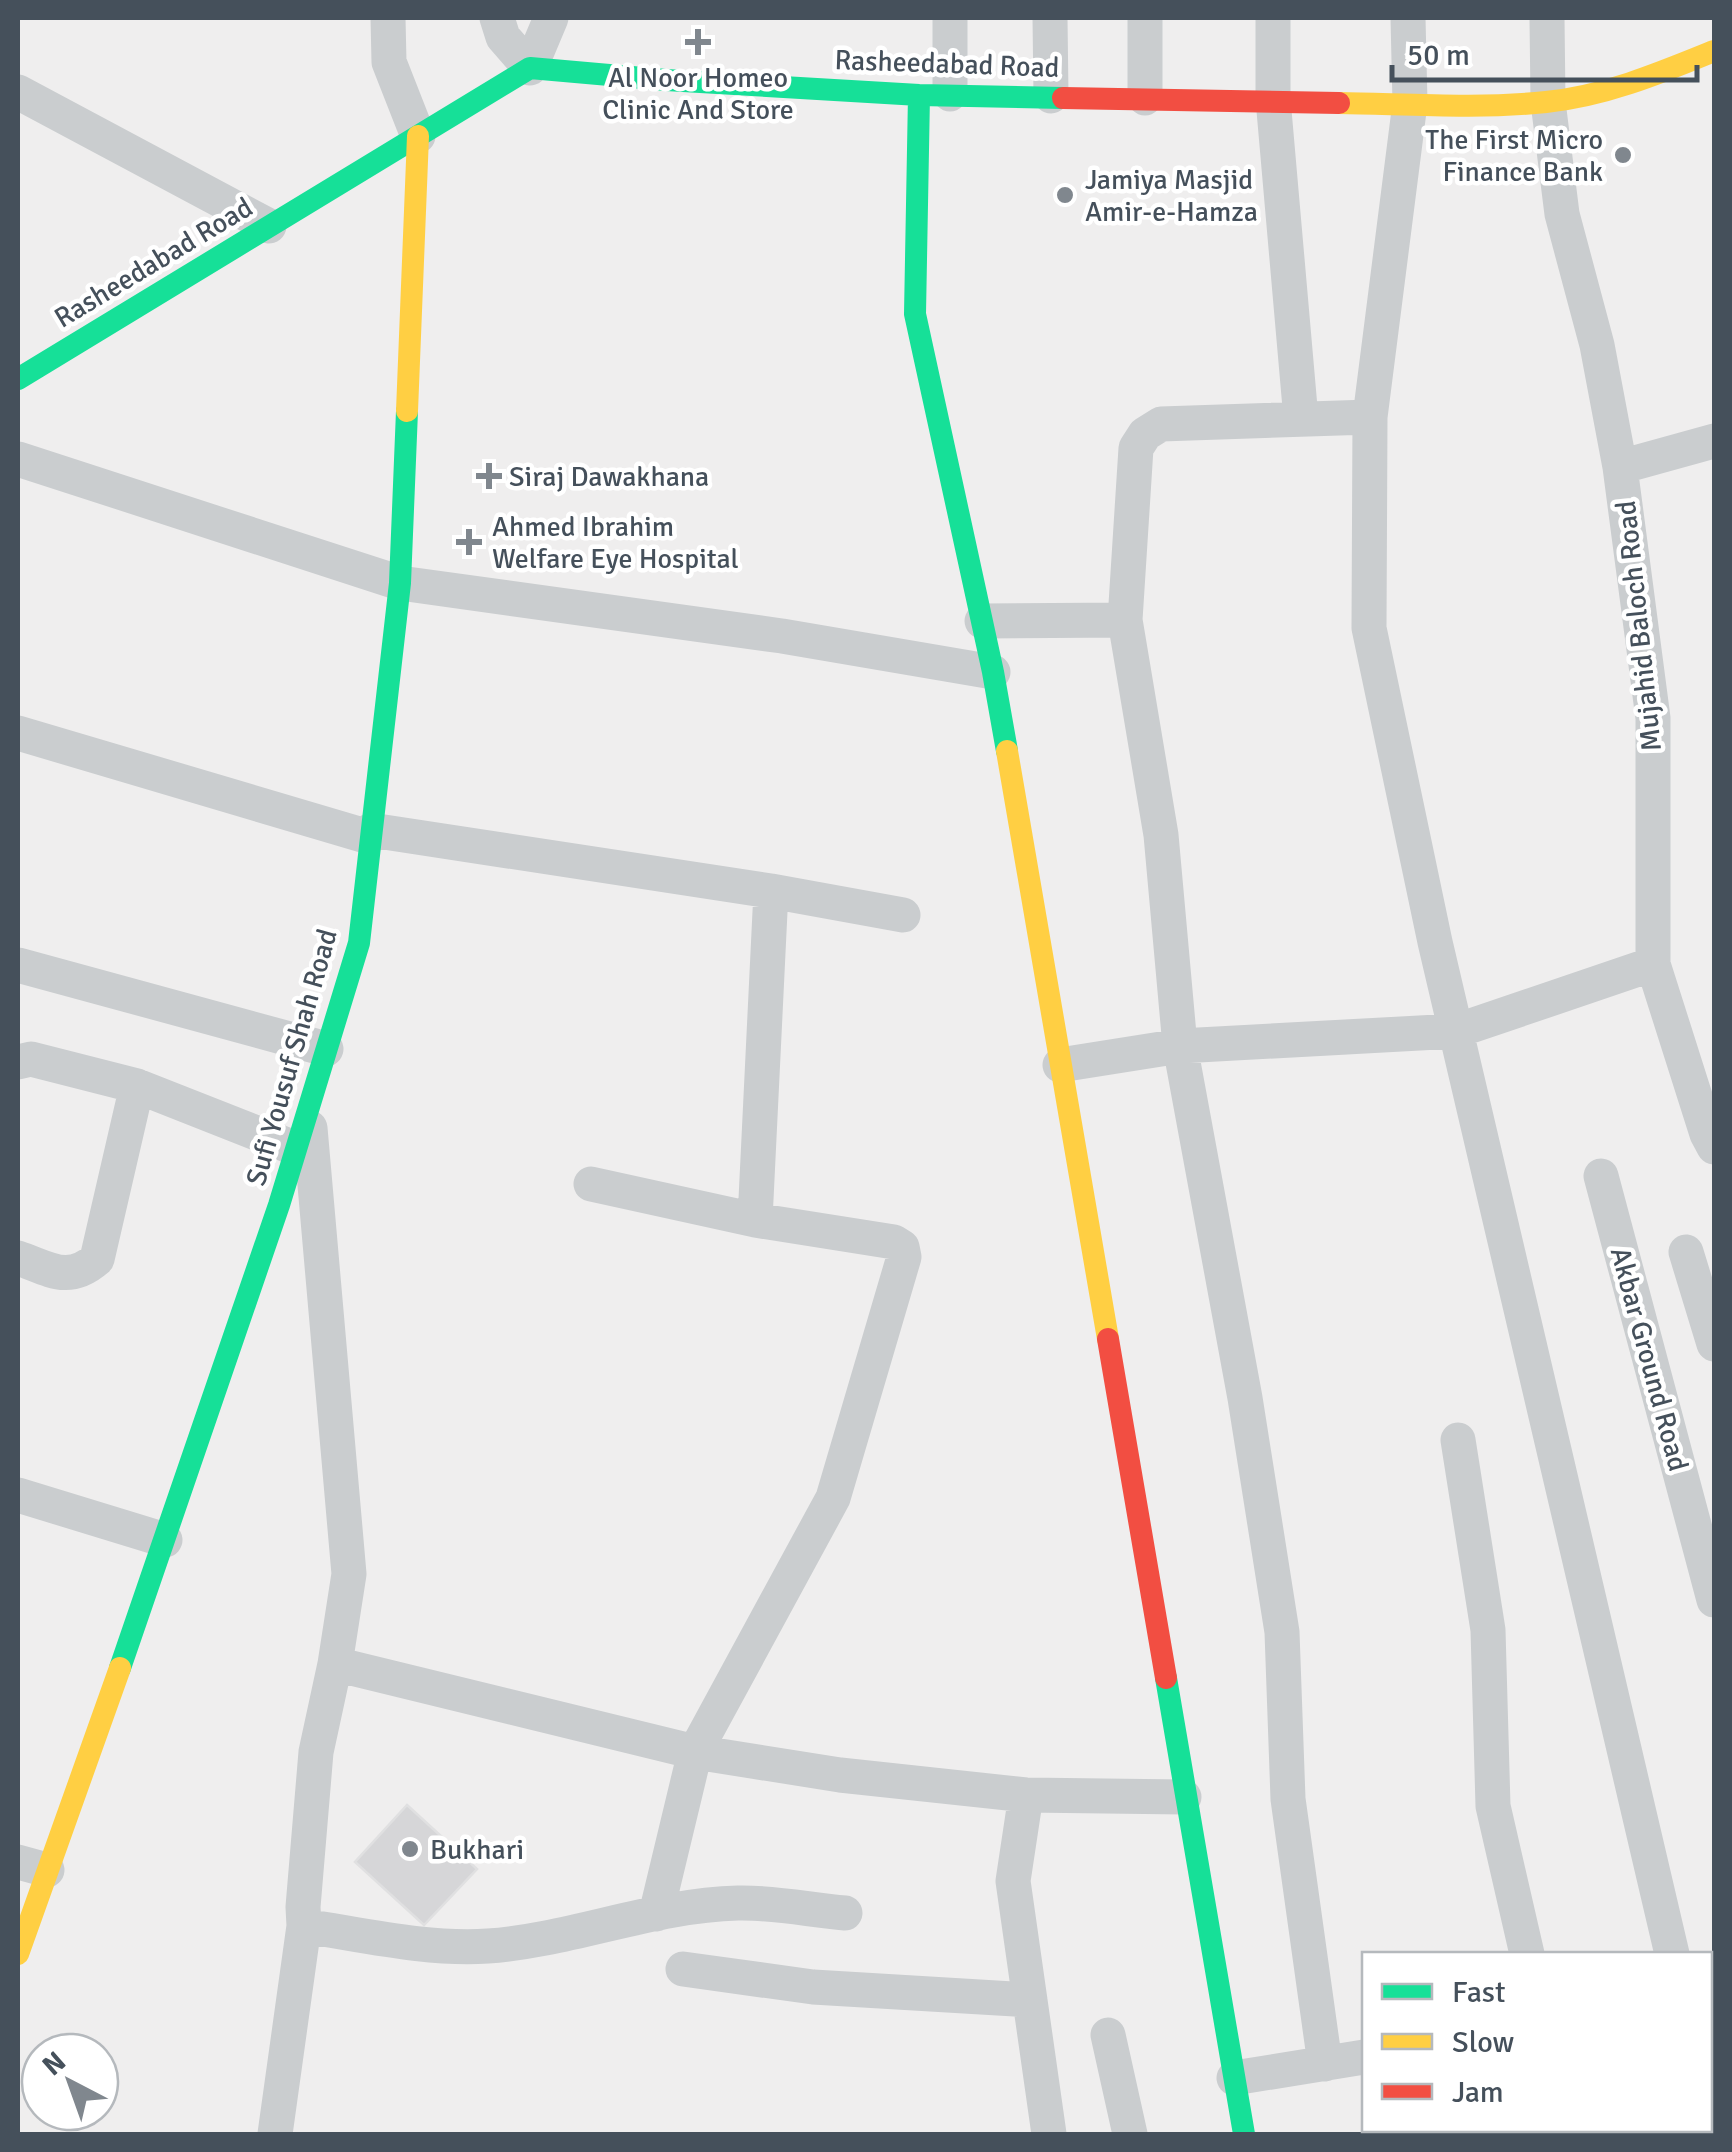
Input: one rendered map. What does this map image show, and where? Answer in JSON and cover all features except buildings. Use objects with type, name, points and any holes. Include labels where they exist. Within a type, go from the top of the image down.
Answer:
[{"type":"main road","name":"Rasheedabad Road","points":[[18,379],[530,68],[666,80],[934,94],[1548,102],[1632,84],[1714,51]]},
{"type":"main road","points":[[934,94],[915,314],[994,672],[1244,2134]]},
{"type":"main road","name":"Sufi Yousuf Shah Road","points":[[18,1954],[32,1866],[165,1540],[296,1149],[360,943],[400,583],[418,136]]},
{"type":"street","points":[[388,18],[389,62],[418,136]]},
{"type":"street","points":[[497,18],[503,37],[530,68],[550,18]]},
{"type":"street","points":[[934,94],[950,18]]},
{"type":"street","points":[[1050,18],[1051,96]]},
{"type":"street","points":[[1145,18],[1146,98]]},
{"type":"street","points":[[1273,18],[1273,100],[1301,420]]},
{"type":"street","points":[[1408,18],[1410,103],[1370,417],[1370,628],[1406,813],[1672,1952]]},
{"type":"street","name":"Mujahid Baloch Road","points":[[1548,18],[1548,102],[1562,214],[1597,345],[1620,467],[1653,718],[1653,964],[1712,1138]]},
{"type":"street","points":[[18,92],[269,226]]},
{"type":"street","points":[[1325,2064],[1288,1799],[1282,1632],[1245,1398],[1180,1046],[1161,835],[1125,620],[1136,448],[1145,434],[1160,424],[1370,417]]},
{"type":"street","points":[[1620,467],[1714,441]]},
{"type":"street","points":[[18,459],[400,583],[782,636],[994,672]]},
{"type":"street","points":[[982,621],[1125,620]]},
{"type":"street","points":[[18,733],[370,834],[771,891],[903,916]]},
{"type":"street","points":[[755,1220],[771,891]]},
{"type":"street","points":[[1060,1065],[1180,1046],[1456,1031],[1653,964]]},
{"type":"street","points":[[18,965],[326,1049]]},
{"type":"street","points":[[18,1062],[32,1059],[137,1086],[296,1149]]},
{"type":"street","points":[[18,1258],[67,1275],[84,1270],[97,1259],[137,1086]]},
{"type":"street","points":[[275,2134],[304,1926],[316,1752],[336,1664],[350,1574],[308,1110]]},
{"type":"street","name":"Akbar Ground Road","points":[[1601,1176],[1714,1600]]},
{"type":"street","points":[[591,1184],[755,1220],[894,1242],[902,1247],[904,1257],[832,1498],[695,1752],[656,1914]]},
{"type":"street","points":[[1686,1252],[1714,1344]]},
{"type":"street","points":[[1458,1440],[1488,1630],[1493,1806],[1528,1952]]},
{"type":"street","points":[[18,1495],[165,1540]]},
{"type":"street","points":[[336,1664],[695,1752],[840,1774],[1026,1795],[1184,1797]]},
{"type":"street","points":[[1026,1795],[1014,1881],[1049,2134]]},
{"type":"street","points":[[304,1926],[446,1946],[488,1946],[578,1934],[656,1914],[738,1903],[845,1913]]},
{"type":"street","points":[[684,1969],[813,1987],[1030,2000]]},
{"type":"street","points":[[1108,2035],[1130,2134]]},
{"type":"street","points":[[1234,2078],[1362,2057]]},
{"type":"traffic: fast","points":[[18,379],[530,68],[919,95],[1063,98]]},
{"type":"traffic: fast","points":[[919,95],[915,314],[1007,751]]},
{"type":"traffic: fast","points":[[120,1668],[279,1205],[359,943],[400,583],[407,411]]},
{"type":"traffic: fast","points":[[1166,1678],[1244,2134]]},
{"type":"traffic: slow","points":[[1339,103],[1443,106],[1568,99],[1632,82],[1714,51]]},
{"type":"traffic: slow","points":[[407,411],[418,136]]},
{"type":"traffic: slow","points":[[1007,751],[1108,1339]]},
{"type":"traffic: slow","points":[[18,1954],[120,1668]]},
{"type":"traffic: jam","points":[[1063,98],[1339,103]]},
{"type":"traffic: jam","points":[[1108,1339],[1166,1678]]},
{"type":"place","name":"Al Noor Homeo Clinic And Store","points":[[698,42]]},
{"type":"place","name":"The First Micro Finance Bank","points":[[1623,155]]},
{"type":"place","name":"Jamiya Masjid Amir-e-Hamza","points":[[1065,195]]},
{"type":"place","name":"Siraj Dawakhana","points":[[489,476]]},
{"type":"place","name":"Ahmed Ibrahim Welfare Eye Hospital","points":[[469,542]]},
{"type":"place","name":"Bukhari","points":[[410,1849]]}]
